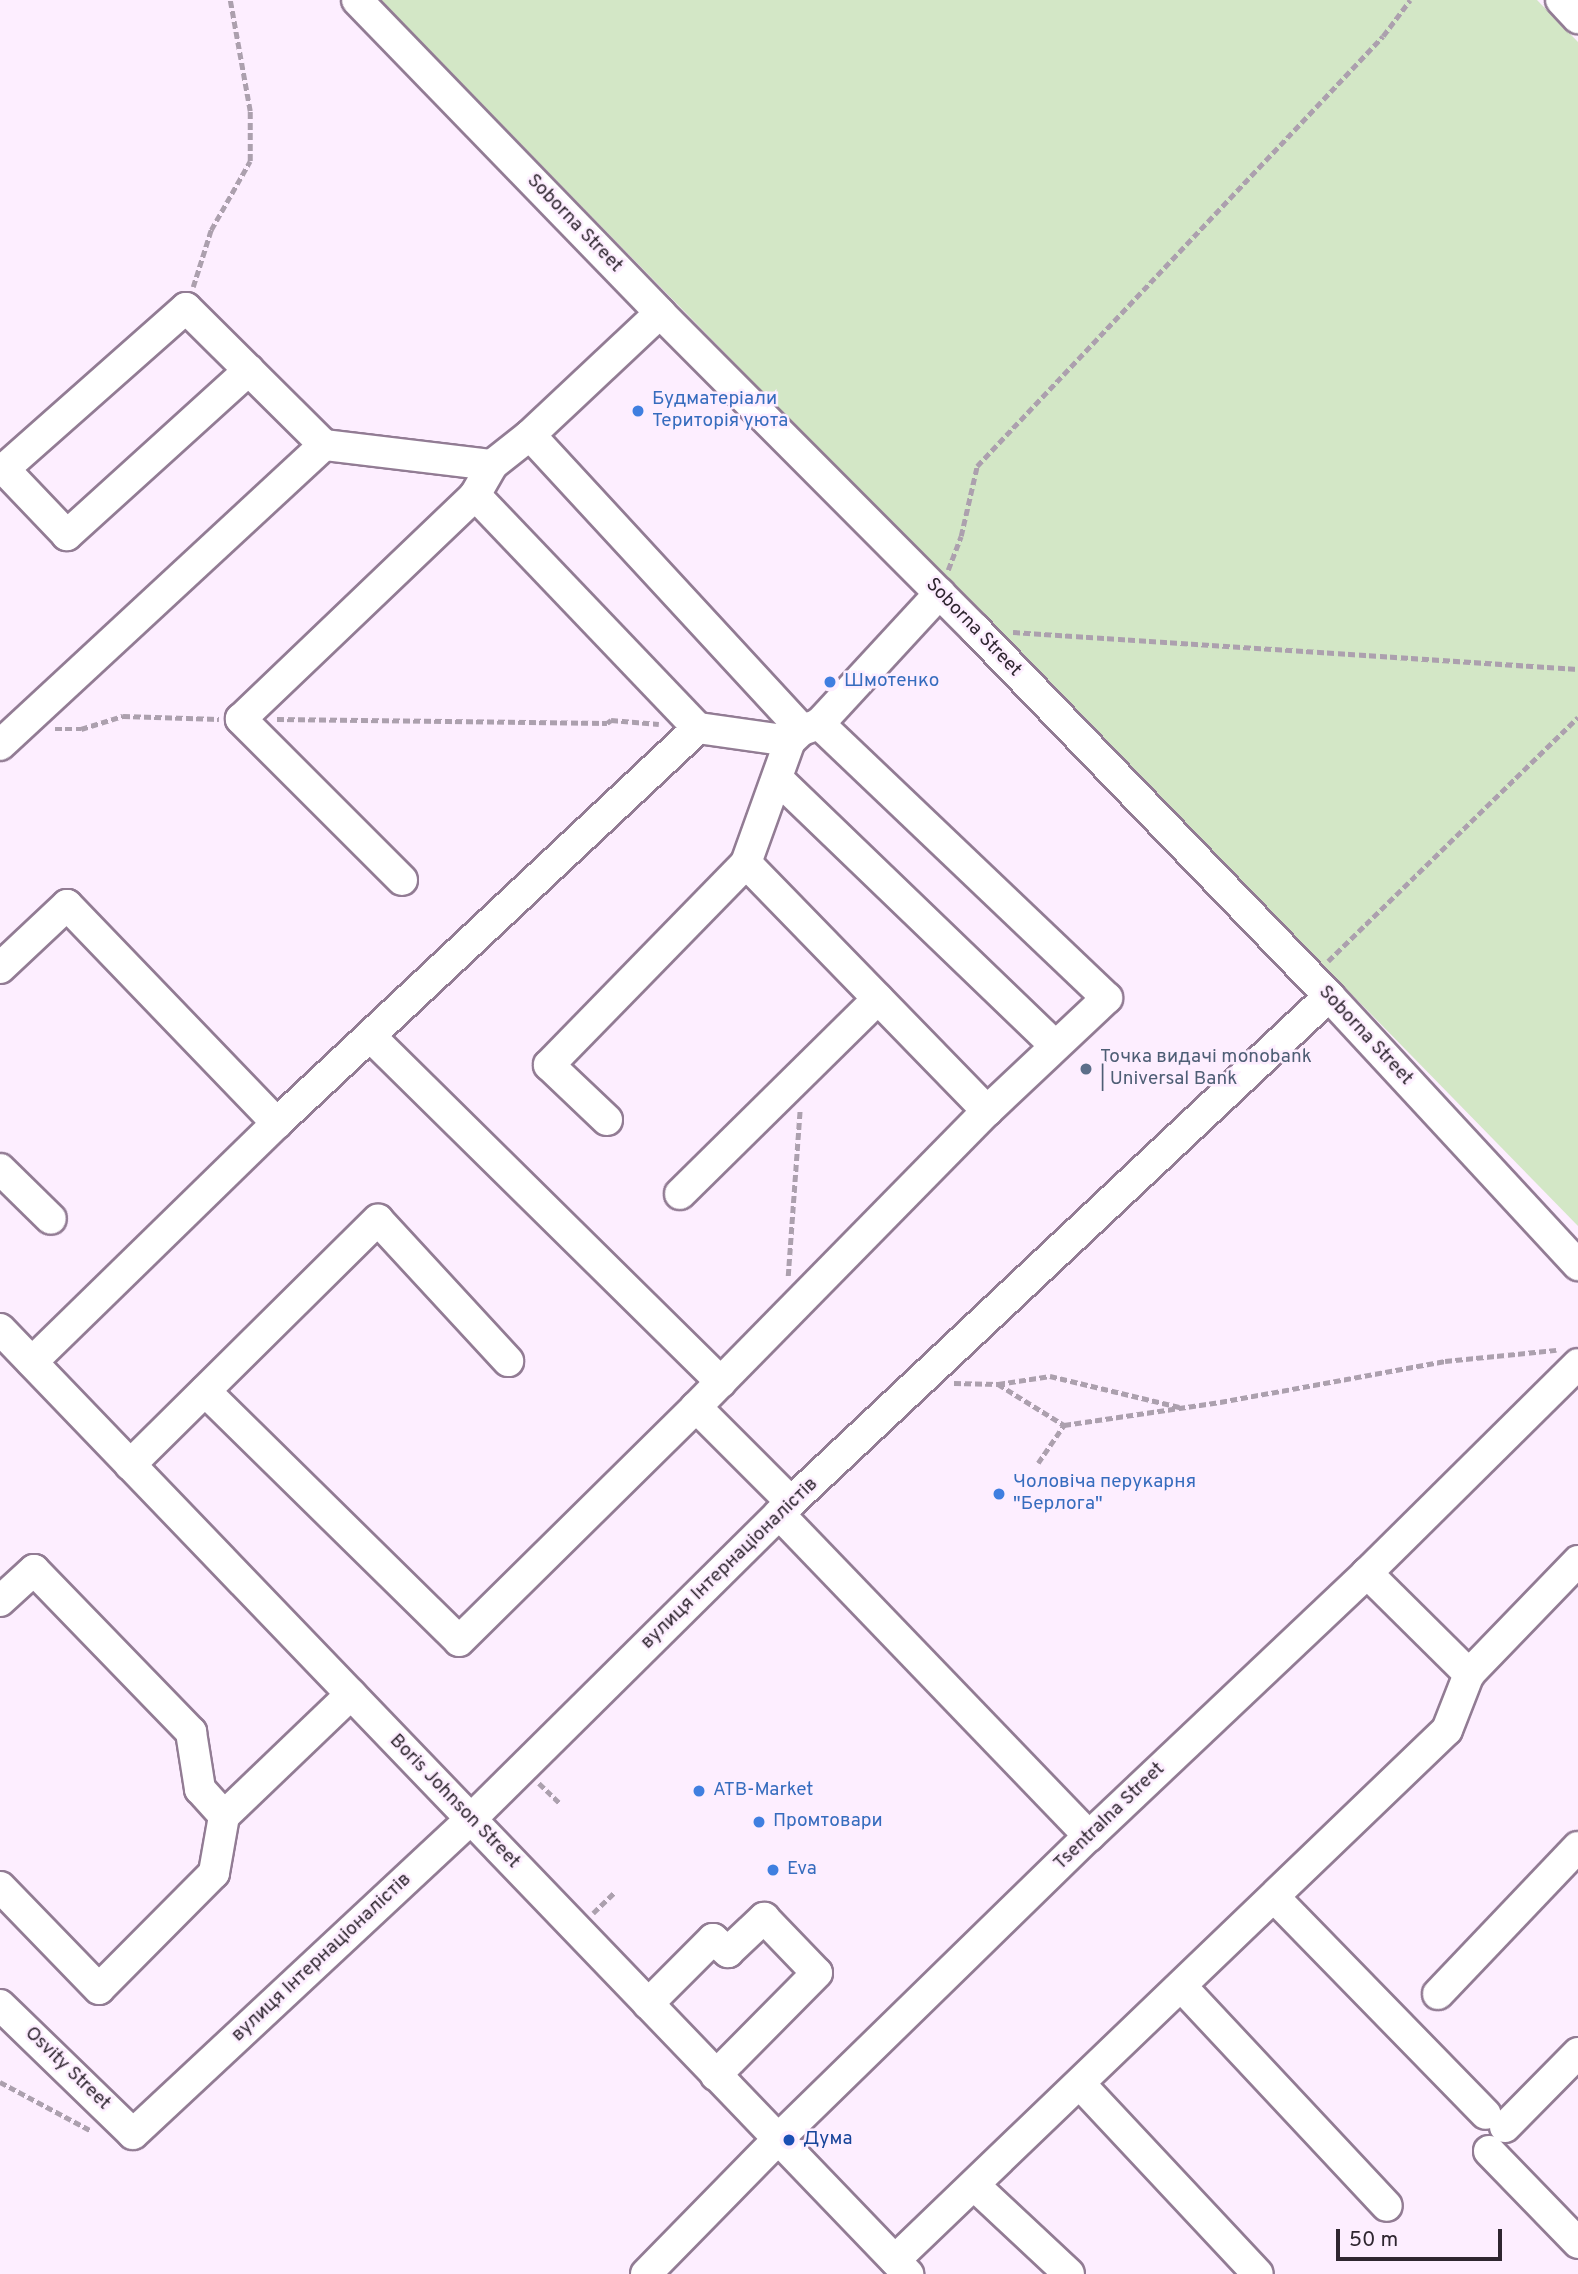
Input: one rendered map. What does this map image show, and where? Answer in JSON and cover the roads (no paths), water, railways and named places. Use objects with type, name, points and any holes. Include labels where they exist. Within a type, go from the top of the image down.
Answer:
[{"type":"street","name":"Soborna Street","points":[[357,0],[660,313],[975,629],[1319,987],[1578,1265]]},
{"type":"street","points":[[1561,0],[1578,18]]},
{"type":"street","points":[[249,370],[67,535],[4,469],[186,307],[249,370],[324,445],[492,465]]},
{"type":"street","points":[[402,880],[241,719],[475,495],[492,465],[530,435],[660,313]]},
{"type":"street","points":[[205,1391],[459,1641],[721,1382],[987,1111],[1107,998],[804,731],[530,435]]},
{"type":"street","points":[[8,737],[324,445]]},
{"type":"street","points":[[475,495],[698,728],[804,731]]},
{"type":"street","points":[[607,1120],[549,1065],[746,863],[778,779],[804,731],[940,593]]},
{"type":"street","points":[[32,1362],[277,1123],[698,728]]},
{"type":"street","points":[[778,779],[1055,1046]]},
{"type":"street","points":[[746,863],[987,1111]]},
{"type":"street","points":[[0,968],[67,905],[277,1123]]},
{"type":"street","name":"вулиця Інтернаціоналістів","points":[[134,2134],[471,1819],[1319,987]]},
{"type":"street","points":[[680,1194],[878,999]]},
{"type":"street","points":[[370,1037],[721,1382]]},
{"type":"street","points":[[0,1169],[51,1219]]},
{"type":"street","points":[[130,1465],[378,1220],[508,1361]]},
{"type":"street","name":"Boris Johnson Street","points":[[0,1329],[901,2267]]},
{"type":"street","name":"Tsentralna Street","points":[[646,2274],[778,2139],[1090,1836],[1367,1573],[1571,1357]]},
{"type":"street","points":[[696,1407],[785,1508],[1090,1836]]},
{"type":"street","points":[[901,2267],[974,2185],[1447,1730],[1469,1674],[1578,1561]]},
{"type":"street","points":[[0,1601],[34,1570],[191,1732],[200,1789],[224,1816]]},
{"type":"street","points":[[1367,1573],[1469,1674]]},
{"type":"street","points":[[0,1887],[99,1989],[214,1873],[224,1816],[351,1694]]},
{"type":"street","points":[[1438,1994],[1578,1847]]},
{"type":"street","points":[[1275,1896],[1493,2131],[1578,2243]]},
{"type":"street","points":[[648,2004],[713,1939],[728,1952],[764,1918],[817,1972],[716,2075]]},
{"type":"street","points":[[1181,1986],[1387,2206]]},
{"type":"street","name":"Osvity Street","points":[[0,2005],[134,2134]]},
{"type":"street","points":[[1493,2131],[1578,2053]]},
{"type":"street","points":[[1080,2084],[1258,2274]]},
{"type":"street","points":[[974,2185],[1069,2274]]},
{"type":"place","name":"Будматеріали Територія уюта","points":[[638,411]]},
{"type":"place","name":"Шмотенко","points":[[830,682]]},
{"type":"place","name":"Точка видачі monobank | Universal Bank","points":[[1086,1069]]},
{"type":"place","name":"Чоловіча перукарня \"Берлога\"","points":[[999,1494]]},
{"type":"place","name":"ATB-Market","points":[[699,1791]]},
{"type":"place","name":"Промтовари","points":[[759,1822]]},
{"type":"place","name":"Eva","points":[[773,1870]]},
{"type":"place","name":"Дума","points":[[789,2140]]}]
